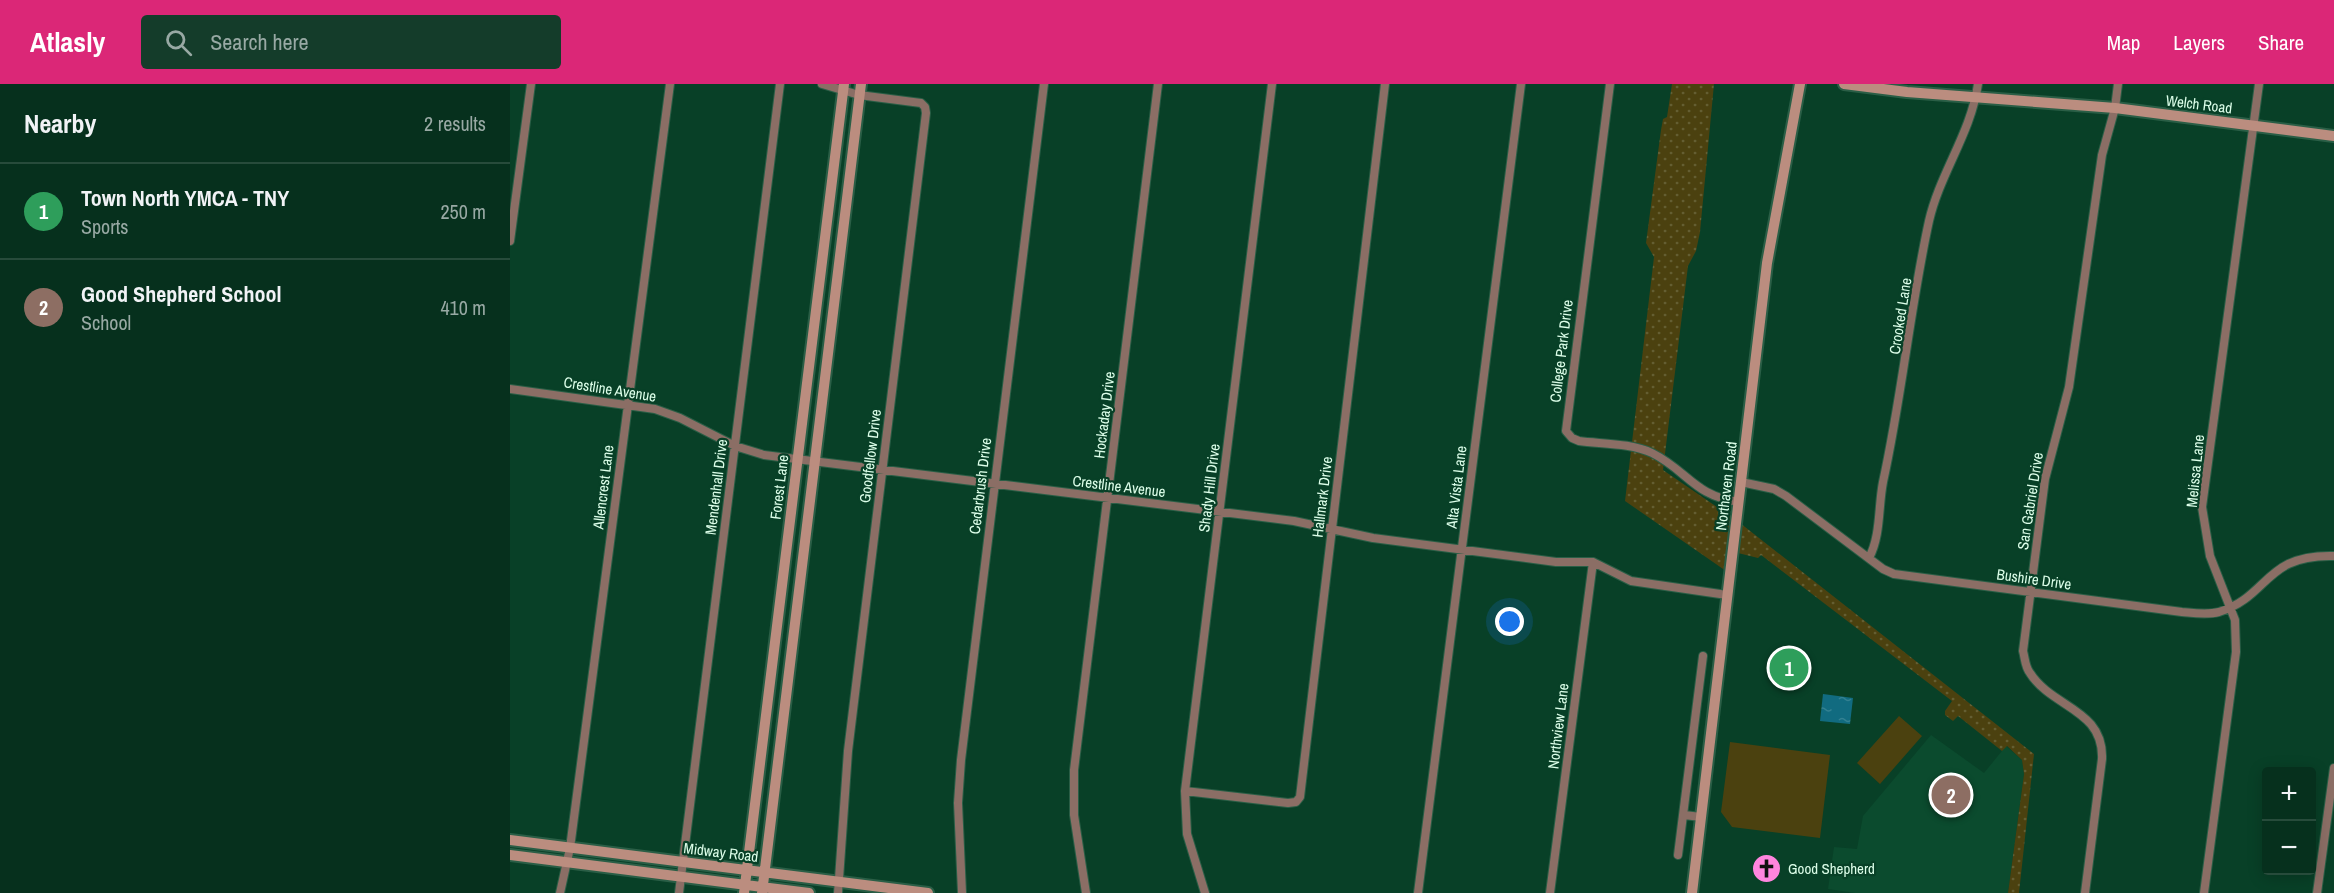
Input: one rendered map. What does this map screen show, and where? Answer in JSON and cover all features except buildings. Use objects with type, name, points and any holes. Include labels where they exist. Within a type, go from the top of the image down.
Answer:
[{"type":"main road","name":"Northaven Road","points":[[1692,893],[1767,263],[1800,84]]},
{"type":"main road","name":"Welch Road","points":[[1844,84],[1976,98],[2115,108],[2334,136]]},
{"type":"main road","name":"Forest Lane","points":[[745,889],[843,87]]},
{"type":"main road","points":[[763,890],[817,462],[860,89]]},
{"type":"main road","name":"Midway Road","points":[[510,840],[765,873],[838,887],[928,893]]},
{"type":"main road","name":"Midway Road","points":[[510,855],[682,877],[745,889],[809,893]]},
{"type":"street","points":[[510,241],[531,84]]},
{"type":"street","name":"Allencrest Lane","points":[[560,893],[570,848],[670,84]]},
{"type":"street","name":"Mendenhall Drive","points":[[679,893],[780,84]]},
{"type":"street","points":[[822,84],[843,87]]},
{"type":"street","name":"Cedarbrush Drive","points":[[962,893],[958,843],[960,771],[1044,84]]},
{"type":"street","name":"Hockaday Drive","points":[[1086,893],[1074,815],[1074,770],[1158,84]]},
{"type":"street","name":"Shady Hill Drive","points":[[1205,893],[1187,834],[1185,790],[1272,84]]},
{"type":"street","name":"Hallmark Drive","points":[[1185,790],[1288,803],[1296,802],[1300,797],[1385,84]]},
{"type":"street","name":"Alta Vista Lane","points":[[1418,893],[1521,84]]},
{"type":"street","name":"College Park Drive","points":[[1610,84],[1566,431],[1572,438],[1579,441],[1641,449],[1653,454],[1705,493],[1721,500],[1739,502]]},
{"type":"street","name":"Crooked Lane","points":[[1869,558],[1875,546],[1883,483],[1893,442],[1929,222],[1942,184],[1974,110],[1977,84]]},
{"type":"street","name":"San Gabriel Drive","points":[[2085,893],[2102,759],[2101,738],[2092,724],[2030,674],[2023,651],[2045,478],[2069,387],[2102,155],[2115,108],[2118,84]]},
{"type":"street","name":"Melissa Lane","points":[[2204,893],[2236,652],[2235,620],[2210,556],[2202,507],[2259,84]]},
{"type":"street","name":"Goodfellow Drive","points":[[838,887],[848,751],[926,113],[925,106],[921,103],[843,87]]},
{"type":"street","name":"Crestline Avenue","points":[[510,389],[655,409],[680,418],[735,446],[764,455],[1220,512],[1332,529],[1373,538],[1556,562],[1593,562],[1632,581],[1727,595]]},
{"type":"street","name":"Bushire Drive","points":[[1741,482],[1774,489],[1894,574],[2030,592],[2203,613],[2217,612],[2247,597],[2283,565],[2303,558],[2334,556]]},
{"type":"street","name":"Northview Lane","points":[[1550,893],[1593,562]]},
{"type":"street","points":[[1678,855],[1703,657]]},
{"type":"street","points":[[1700,685],[1716,688]]},
{"type":"street","points":[[2317,893],[2334,768]]},
{"type":"street","points":[[1684,815],[1701,817]]},
{"type":"shaded area","points":[[1672,84],[1714,84],[1700,232],[1696,251],[1688,266],[1663,470],[1733,518],[1726,571],[1625,501],[1654,257],[1646,243],[1661,130],[1663,119],[1667,117]]},
{"type":"shaded area","points":[[1740,523],[2034,754],[2019,893],[2008,893],[2024,774],[2022,760],[2007,746],[2002,751],[1958,716],[1953,721],[1945,715],[1952,701],[1761,555],[1758,558],[1738,553]]},
{"type":"shaded area","points":[[1899,716],[1922,736],[1880,784],[1857,763]]},
{"type":"shaded area","points":[[1931,735],[1984,773],[2006,746],[2022,760],[2024,774],[2008,893],[1855,893],[1828,889],[1834,847],[1857,849],[1863,816]]},
{"type":"shaded area","points":[[1730,742],[1830,755],[1820,838],[1732,827],[1721,812]]},
{"type":"water","points":[[1823,694],[1853,698],[1850,724],[1820,721]]},
{"type":"place","name":"Town North YMCA - TNY","points":[[1789,668]]},
{"type":"place","name":"Good Shepherd School","points":[[1951,795]]},
{"type":"place","name":"Good Shepherd","points":[[1767,868]]}]
